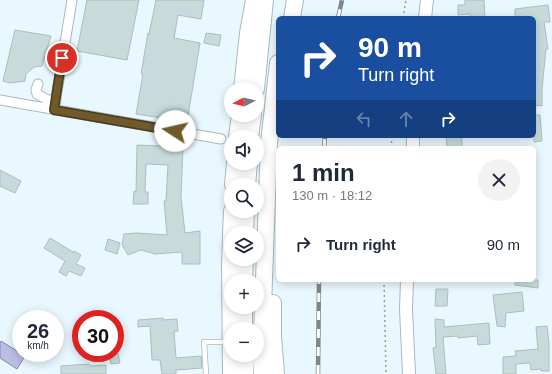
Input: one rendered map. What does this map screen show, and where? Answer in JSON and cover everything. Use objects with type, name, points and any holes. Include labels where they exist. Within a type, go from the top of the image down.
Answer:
[{"type":"highway","points":[[285,12],[295,0]]},
{"type":"highway","points":[[243,82],[248,33],[261,3]]},
{"type":"highway","points":[[256,82],[261,3]]},
{"type":"highway","points":[[262,374],[261,353],[269,143],[276,81]]},
{"type":"highway","points":[[276,210],[273,337],[276,374]]},
{"type":"highway","points":[[230,266],[231,322]]},
{"type":"highway","points":[[231,362],[231,374]]},
{"type":"highway","points":[[245,362],[245,374]]},
{"type":"street","points":[[55,106],[72,0]]},
{"type":"street","points":[[425,16],[427,0]]},
{"type":"street","points":[[38,84],[36,90],[37,94],[55,106]]},
{"type":"street","points":[[0,100],[55,106],[221,139]]},
{"type":"street","points":[[407,282],[406,309],[409,374]]},
{"type":"lane","points":[[206,374],[204,342],[224,342]]},
{"type":"path","points":[[403,16],[406,0]]},
{"type":"path","points":[[384,282],[386,374]]},
{"type":"water","points":[[1,341],[12,348],[12,362],[21,362],[17,369],[0,358]]},
{"type":"building","points":[[87,0],[139,0],[127,60],[77,51]]},
{"type":"building","points":[[156,0],[204,0],[201,19],[178,15],[174,38],[200,43],[187,122],[136,114],[148,33],[149,34]]},
{"type":"building","points":[[465,0],[484,0],[485,16],[470,16],[470,14],[458,15],[458,5],[465,5]]},
{"type":"building","points":[[548,5],[550,22],[544,22],[548,49],[546,49],[542,106],[536,105],[536,16],[515,16],[515,9]]},
{"type":"building","points":[[15,30],[51,36],[42,66],[34,67],[26,74],[25,81],[10,83],[3,81]]},
{"type":"building","points":[[206,33],[221,35],[219,46],[204,43]]},
{"type":"building","points":[[536,115],[540,115],[542,141],[534,142],[534,138],[536,138]]},
{"type":"building","points":[[446,138],[462,138],[462,146],[447,146]]},
{"type":"building","points":[[137,145],[183,147],[181,197],[185,233],[200,231],[200,264],[182,264],[182,252],[155,254],[141,250],[128,255],[122,245],[124,234],[137,233],[167,235],[164,201],[166,201],[168,165],[146,164],[145,192],[148,192],[148,204],[133,204],[134,191],[136,192]]},
{"type":"building","points":[[0,170],[21,181],[15,193],[0,186]]},
{"type":"building","points":[[50,238],[73,252],[74,251],[81,255],[76,264],[85,268],[81,276],[69,271],[66,276],[59,272],[65,261],[44,248]]},
{"type":"building","points":[[108,239],[120,243],[117,254],[105,250]]},
{"type":"building","points":[[536,280],[538,280],[538,288],[515,285],[515,282],[536,282]]},
{"type":"building","points":[[436,289],[448,289],[447,306],[435,306]]},
{"type":"building","points":[[522,292],[524,311],[506,313],[505,327],[497,326],[493,295]]},
{"type":"building","points":[[163,318],[163,320],[177,319],[178,331],[174,332],[176,358],[201,356],[202,368],[176,370],[176,374],[162,374],[160,360],[152,360],[150,326],[138,327],[138,320]]},
{"type":"building","points":[[435,319],[444,320],[444,327],[489,323],[490,344],[478,345],[477,336],[458,338],[458,336],[443,337],[446,374],[436,374],[433,348],[436,347]]},
{"type":"building","points":[[547,326],[549,343],[549,371],[541,371],[541,369],[531,370],[530,363],[516,364],[516,374],[503,374],[503,357],[516,356],[515,351],[538,349],[536,327]]},
{"type":"building","points":[[111,362],[120,363],[111,364]]},
{"type":"building","points":[[89,364],[90,366],[106,365],[106,374],[61,374],[61,366]]},
{"type":"railway","points":[[338,16],[342,0]]},
{"type":"railway","points":[[324,146],[325,138]]},
{"type":"railway","points":[[318,374],[319,282]]},
{"type":"route","points":[[62,58],[54,110],[175,131]]}]
